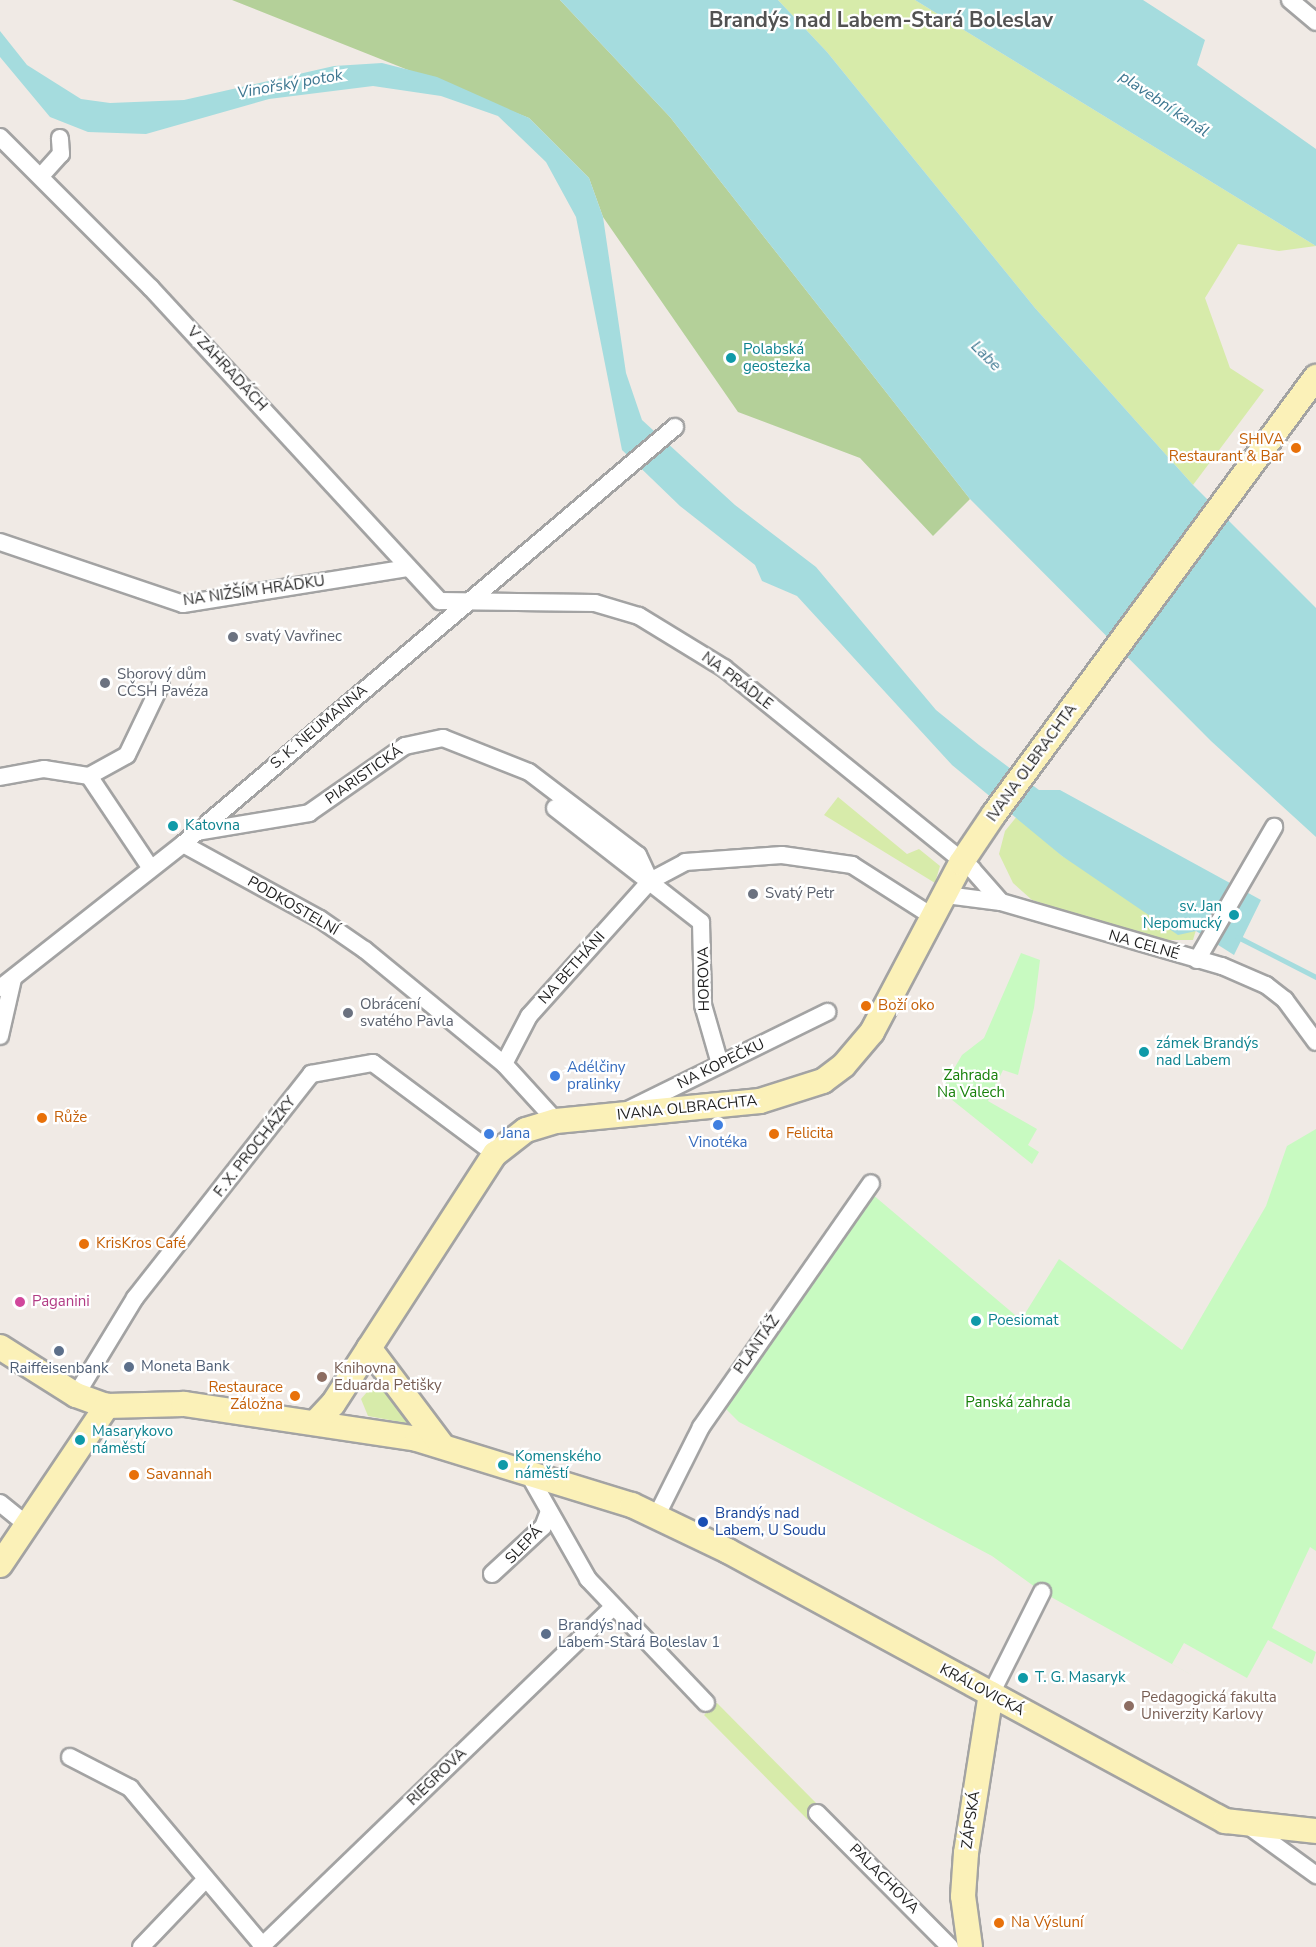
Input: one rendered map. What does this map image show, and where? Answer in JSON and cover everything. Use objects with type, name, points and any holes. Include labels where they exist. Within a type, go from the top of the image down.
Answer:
[{"type":"main road","name":"IVANA OLBRACHTA","points":[[315,1423],[369,1348],[495,1154],[526,1130],[556,1121],[730,1107],[823,1081],[872,1032],[935,918],[961,863],[994,814],[1316,376]]},
{"type":"main road","points":[[0,1347],[75,1395],[107,1406],[184,1404],[315,1423]]},
{"type":"main road","points":[[369,1348],[441,1444]]},
{"type":"main road","points":[[0,1565],[107,1406]]},
{"type":"main road","name":"KRÁLOVICKÁ","points":[[315,1423],[441,1444],[529,1475],[657,1515],[1212,1814],[1250,1827],[1316,1831]]},
{"type":"main road","name":"ZÁPSKÁ","points":[[970,1947],[963,1896],[966,1853],[991,1694]]},
{"type":"street","points":[[1290,0],[1316,22]]},
{"type":"street","name":"V ZAHRADÁCH","points":[[0,137],[41,176],[407,568]]},
{"type":"street","points":[[41,176],[61,154],[60,138]]},
{"type":"street","name":"S. K. NEUMANNA","points":[[7,984],[150,867],[183,844],[675,427]]},
{"type":"street","name":"NA NIŽŠÍM HRÁDKU","points":[[0,542],[183,604],[407,568]]},
{"type":"street","points":[[407,568],[440,601],[469,603]]},
{"type":"street","name":"NA PRÁDLE","points":[[469,603],[595,603],[639,616],[724,668],[961,863],[1001,902]]},
{"type":"street","points":[[0,777],[44,769],[89,776],[127,755],[162,684]]},
{"type":"street","name":"PIARISTICKÁ","points":[[196,832],[309,813],[405,746],[443,738],[529,772],[638,855],[650,881]]},
{"type":"street","points":[[89,776],[150,867]]},
{"type":"street","name":"HOROVA","points":[[555,808],[701,922],[703,1005],[720,1064]]},
{"type":"street","points":[[1197,960],[1274,826]]},
{"type":"street","name":"PODKOSTELNÍ","points":[[183,844],[320,919],[504,1064],[556,1121]]},
{"type":"street","name":"NA BETHÁNI","points":[[504,1064],[530,1016],[650,881],[685,862],[782,855],[852,865],[935,918]]},
{"type":"street","name":"NA CELNÉ","points":[[946,895],[1001,902],[1197,960],[1266,985],[1285,1000],[1316,1042]]},
{"type":"street","points":[[0,1036],[7,984]]},
{"type":"street","name":"NA KOPEČKU","points":[[616,1116],[826,1012]]},
{"type":"street","name":"F. X. PROCHÁZKY","points":[[75,1395],[135,1298],[311,1074],[373,1063],[495,1154]]},
{"type":"street","name":"PLANTÁŽ","points":[[657,1515],[701,1427],[871,1183]]},
{"type":"street","points":[[529,1475],[588,1579],[706,1703]]},
{"type":"street","points":[[0,1503],[27,1525]]},
{"type":"street","name":"SLEPÁ","points":[[492,1574],[543,1527],[549,1511]]},
{"type":"street","points":[[991,1694],[1042,1592]]},
{"type":"street","name":"RIEGROVA","points":[[262,1946],[613,1607]]},
{"type":"street","points":[[70,1757],[130,1788],[262,1946]]},
{"type":"street","name":"PALACHOVA","points":[[817,1813],[950,1947]]},
{"type":"street","points":[[1250,1827],[1316,1875]]},
{"type":"street","points":[[141,1947],[205,1880]]},
{"type":"green space","points":[[232,0],[560,0],[670,117],[970,499],[933,536],[860,458],[738,412],[603,217],[589,178],[529,118]]},
{"type":"green space","points":[[778,0],[915,0],[1316,246],[1279,251],[1238,244],[1205,298],[1230,368],[1264,390],[1193,485],[1035,308],[827,52]]},
{"type":"green space","points":[[838,797],[907,854],[919,849],[940,866],[935,883],[824,815]]},
{"type":"green space","points":[[1018,815],[1062,856],[1196,930],[1193,940],[1158,940],[1032,900],[1013,883],[999,854],[1005,831]]},
{"type":"green space","name":"Zahrada Na Valech","points":[[1021,953],[1040,960],[1034,1008],[1018,1075],[1003,1070],[988,1101],[1037,1129],[1028,1145],[1039,1152],[1032,1164],[941,1091],[962,1055],[984,1038]]},
{"type":"green space","name":"Panská zahrada","points":[[1316,1129],[1316,1551],[1310,1547],[1272,1628],[1316,1652],[1312,1664],[1268,1640],[1247,1678],[1184,1643],[1172,1664],[1197,1678],[1042,1592],[992,1556],[739,1422],[724,1407],[872,1194],[1021,1320],[1059,1259],[1182,1350],[1266,1206],[1287,1146]]},
{"type":"green space","points":[[373,1385],[386,1388],[411,1424],[368,1416],[361,1399]]},
{"type":"green space","points":[[717,1703],[820,1807],[808,1820],[704,1715]]},
{"type":"water","name":"Labe","points":[[560,0],[778,0],[827,52],[1035,308],[1193,485],[1316,608],[1316,837],[1211,741],[970,499],[670,117]]},
{"type":"water","name":"plavební kanál","points":[[915,0],[1143,0],[1205,40],[1197,65],[1316,149],[1316,246]]},
{"type":"water","name":"Vinořský potok","points":[[0,31],[27,65],[81,99],[110,103],[184,100],[334,66],[382,63],[437,77],[529,118],[589,178],[603,217],[626,373],[642,420],[735,505],[816,567],[936,710],[979,745],[1039,790],[1060,790],[1261,900],[1234,955],[1196,931],[1178,935],[1062,856],[952,765],[797,596],[762,581],[755,565],[680,506],[622,450],[576,217],[546,162],[498,116],[441,96],[373,86],[269,99],[146,134],[88,132],[50,117],[0,57]]},
{"type":"waterway","points":[[1238,937],[1316,977]]},
{"type":"place","name":"Polabská geostezka","points":[[731,358]]},
{"type":"place","name":"SHIVA Restaurant & Bar","points":[[1296,448]]},
{"type":"place","name":"svatý Vavřinec","points":[[233,637]]},
{"type":"place","name":"Sborový dům CČSH Pavéza","points":[[105,683]]},
{"type":"place","name":"Katovna","points":[[173,826]]},
{"type":"place","name":"Svatý Petr","points":[[753,894]]},
{"type":"place","name":"sv. Jan Nepomucký","points":[[1234,915]]},
{"type":"place","name":"Boží oko","points":[[866,1006]]},
{"type":"place","name":"Obrácení svatého Pavla","points":[[348,1013]]},
{"type":"place","name":"zámek Brandýs nad Labem","points":[[1144,1052]]},
{"type":"place","name":"Adélčiny pralinky","points":[[555,1076]]},
{"type":"place","name":"Růže","points":[[42,1118]]},
{"type":"place","name":"Vinotéka","points":[[718,1125]]},
{"type":"place","name":"Jana","points":[[489,1134]]},
{"type":"place","name":"Felicita","points":[[774,1134]]},
{"type":"place","name":"KrisKros Café","points":[[84,1244]]},
{"type":"place","name":"Paganini","points":[[20,1302]]},
{"type":"place","name":"Poesiomat","points":[[976,1321]]},
{"type":"place","name":"Raiffeisenbank","points":[[59,1351]]},
{"type":"place","name":"Moneta Bank","points":[[129,1367]]},
{"type":"place","name":"Knihovna Eduarda Petišky","points":[[322,1377]]},
{"type":"place","name":"Restaurace Záložna","points":[[295,1396]]},
{"type":"place","name":"Masarykovo náměstí","points":[[80,1440]]},
{"type":"place","name":"Komenského náměstí","points":[[503,1465]]},
{"type":"place","name":"Savannah","points":[[134,1475]]},
{"type":"place","name":"Brandýs nad Labem, U Soudu","points":[[703,1522]]},
{"type":"place","name":"Brandýs nad Labem-Stará Boleslav 1","points":[[546,1634]]},
{"type":"place","name":"T. G. Masaryk","points":[[1023,1678]]},
{"type":"place","name":"Pedagogická fakulta Univerzity Karlovy","points":[[1129,1706]]},
{"type":"place","name":"Na Výsluní","points":[[999,1923]]},
{"type":"district","name":"Brandýs nad Labem-Stará Boleslav","points":[[881,20]]}]
